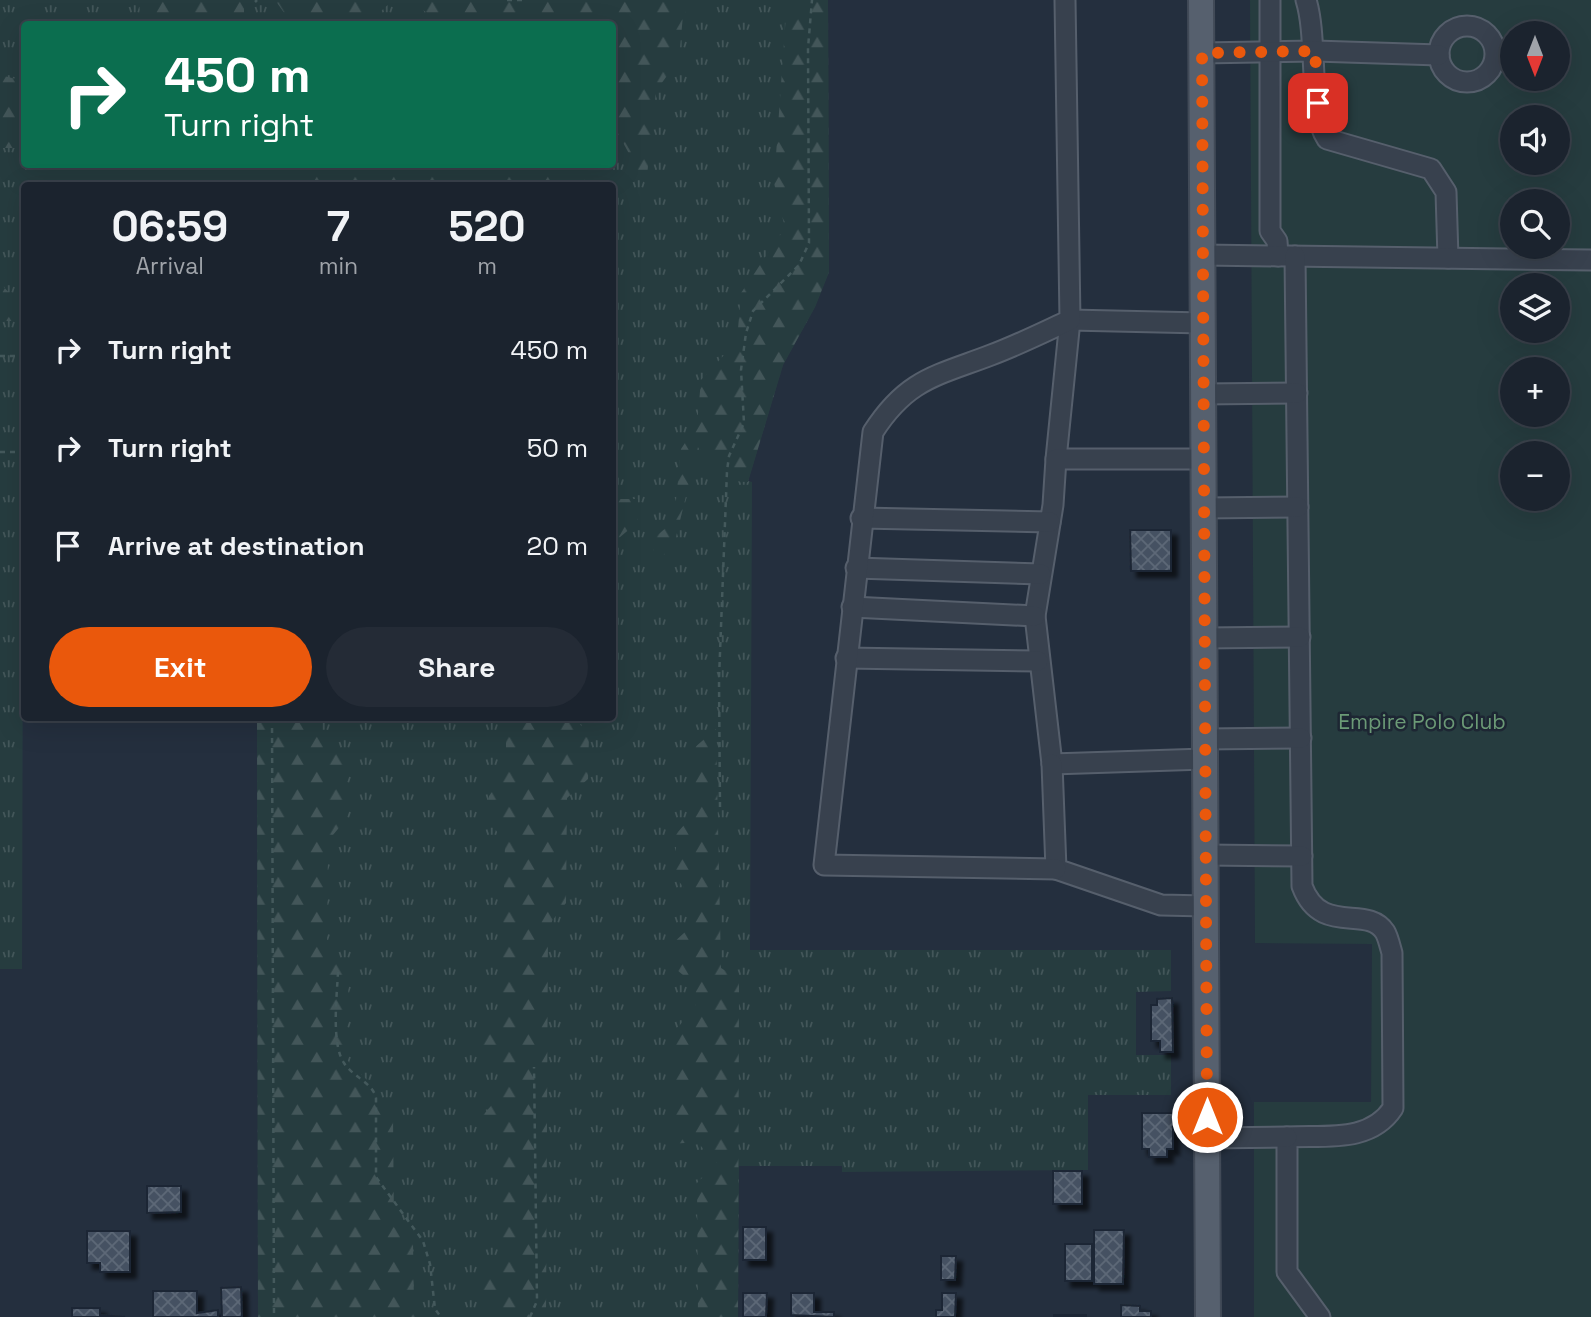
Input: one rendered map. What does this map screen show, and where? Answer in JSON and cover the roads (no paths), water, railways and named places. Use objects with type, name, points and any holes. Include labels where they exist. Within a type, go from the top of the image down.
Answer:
[{"type":"main road","points":[[1201,0],[1208,1317]]},
{"type":"lane","points":[[1056,869],[1052,764],[1038,661],[1035,616],[1050,522],[1070,320],[1065,0]]},
{"type":"lane","points":[[1207,1138],[1367,1132],[1384,1122],[1393,1108],[1392,953],[1385,932],[1376,923],[1325,915],[1308,902],[1303,886],[1297,393],[1287,256],[1270,230],[1270,0]]},
{"type":"lane","points":[[1306,0],[1315,51],[1319,128],[1327,139],[1431,169],[1446,192],[1448,258]]},
{"type":"lane","points":[[1202,53],[1315,51],[1439,55]]},
{"type":"lane","points":[[1203,255],[1591,260]]},
{"type":"lane","points":[[1203,323],[1070,320],[992,355],[937,373],[900,399],[873,432],[861,518],[824,865],[1056,869],[1161,905],[1206,906]]},
{"type":"lane","points":[[1203,394],[1297,393]]},
{"type":"lane","points":[[1056,459],[1204,459]]},
{"type":"lane","points":[[1204,508],[1298,507]]},
{"type":"lane","points":[[861,518],[1050,522]]},
{"type":"lane","points":[[856,568],[1041,574]]},
{"type":"lane","points":[[852,607],[1035,616]]},
{"type":"lane","points":[[1205,638],[1300,637]]},
{"type":"lane","points":[[846,658],[1038,661]]},
{"type":"lane","points":[[1052,764],[1301,738]]},
{"type":"lane","points":[[1206,855],[1302,856]]},
{"type":"lane","points":[[1287,1137],[1287,1272],[1320,1317]]},
{"type":"park label","name":"Empire Polo Club","points":[[1422,721]]}]
